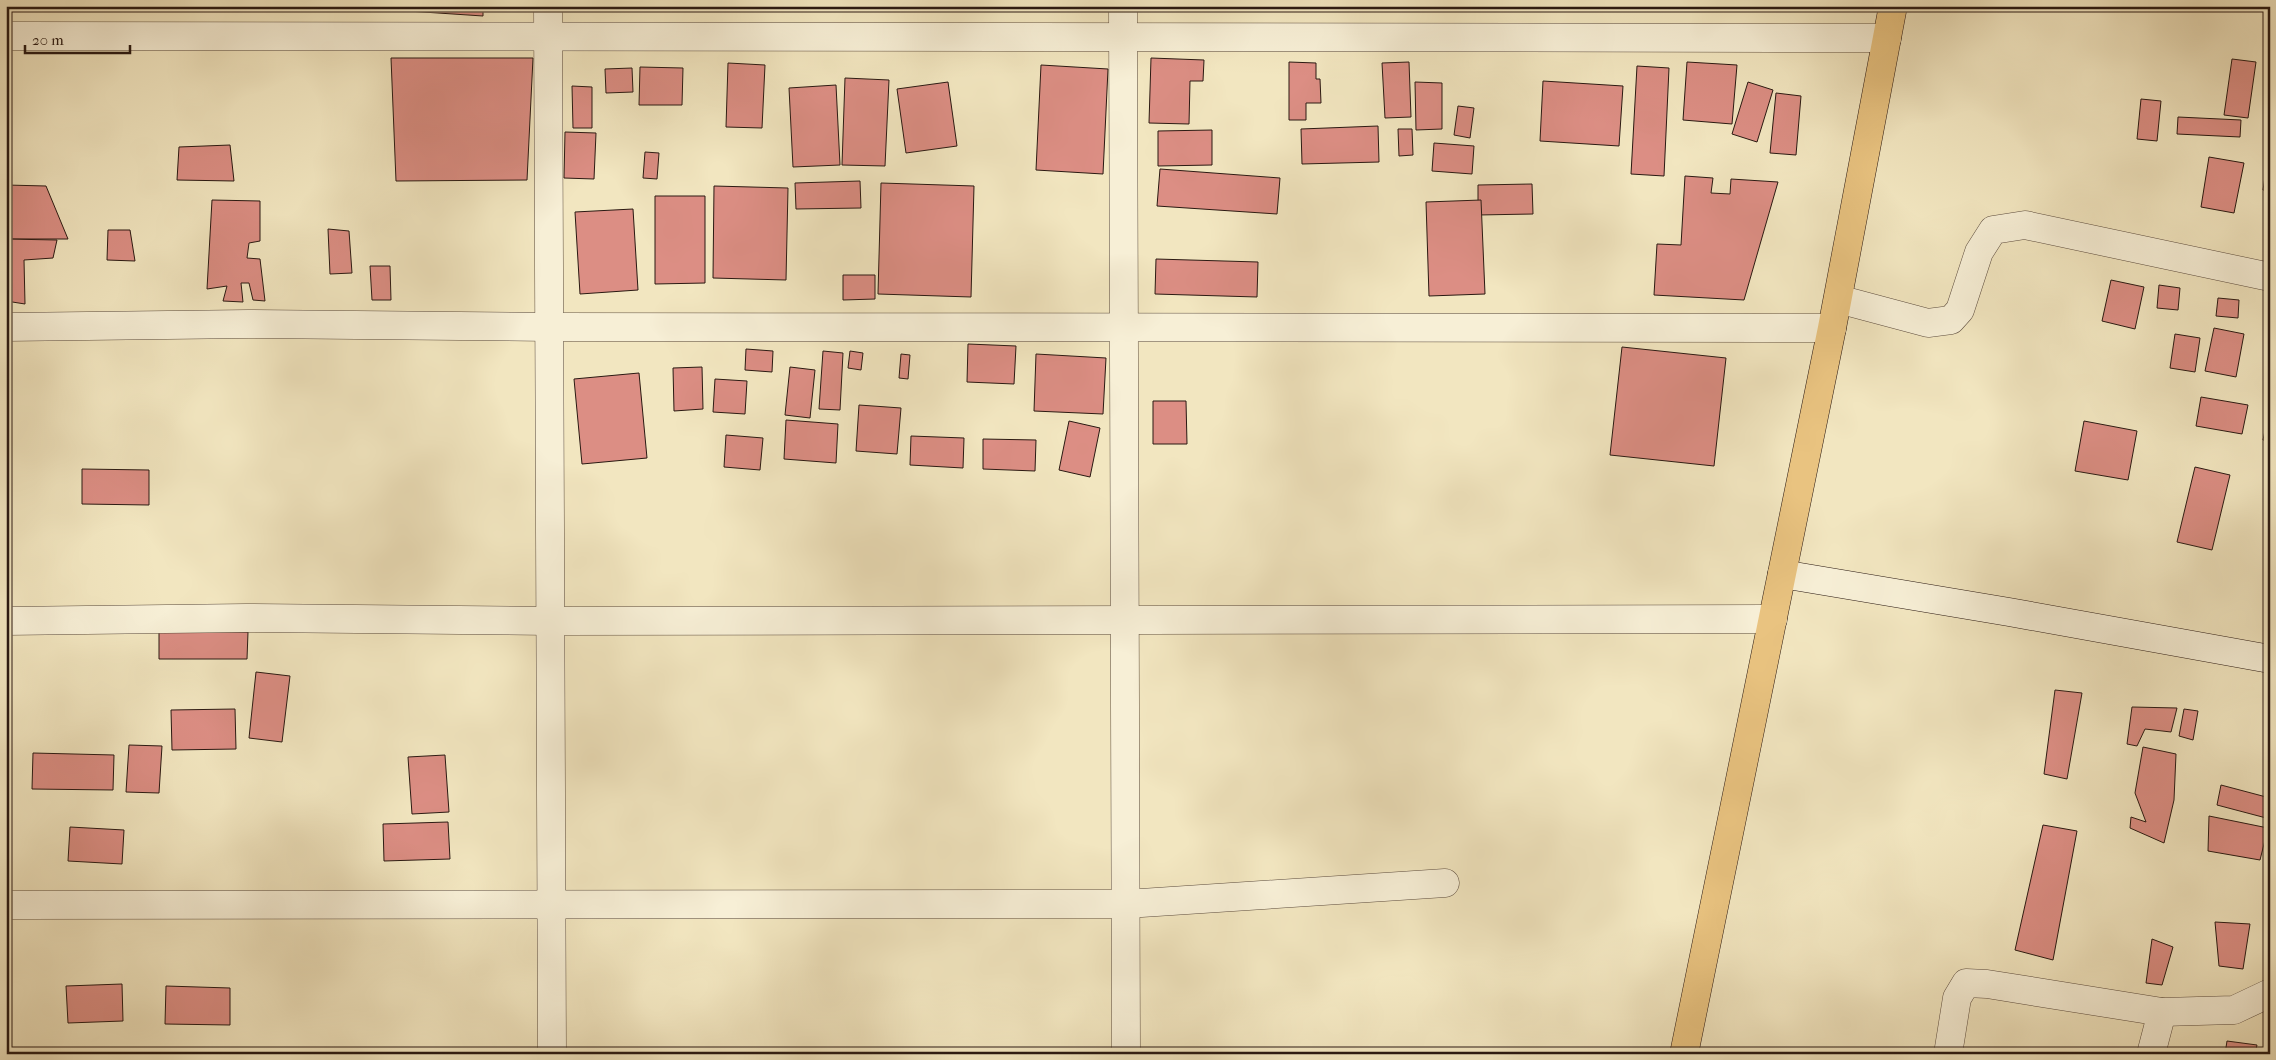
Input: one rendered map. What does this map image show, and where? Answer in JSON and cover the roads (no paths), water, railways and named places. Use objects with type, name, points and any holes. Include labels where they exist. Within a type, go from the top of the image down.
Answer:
[{"type":"main road","points":[[1684,1054],[1838,299],[1893,6]]},
{"type":"street","points":[[548,6],[552,1054]]},
{"type":"street","points":[[1123,6],[1126,1054]]},
{"type":"street","points":[[6,36],[1887,38]]},
{"type":"street","points":[[1838,299],[1928,324],[1951,320],[1960,310],[1979,252],[1994,230],[2025,225],[2270,277]]},
{"type":"street","points":[[6,327],[248,324],[549,327],[1832,328]]},
{"type":"street","points":[[1782,574],[2009,612],[2270,659]]},
{"type":"street","points":[[6,621],[246,618],[550,620],[1773,619]]},
{"type":"street","points":[[6,906],[1126,904],[1445,882]]},
{"type":"street","points":[[1948,1054],[1957,998],[1966,983],[1987,984],[2162,1012],[2234,1010],[2270,994]]},
{"type":"street","points":[[2151,1054],[2162,1012]]}]
